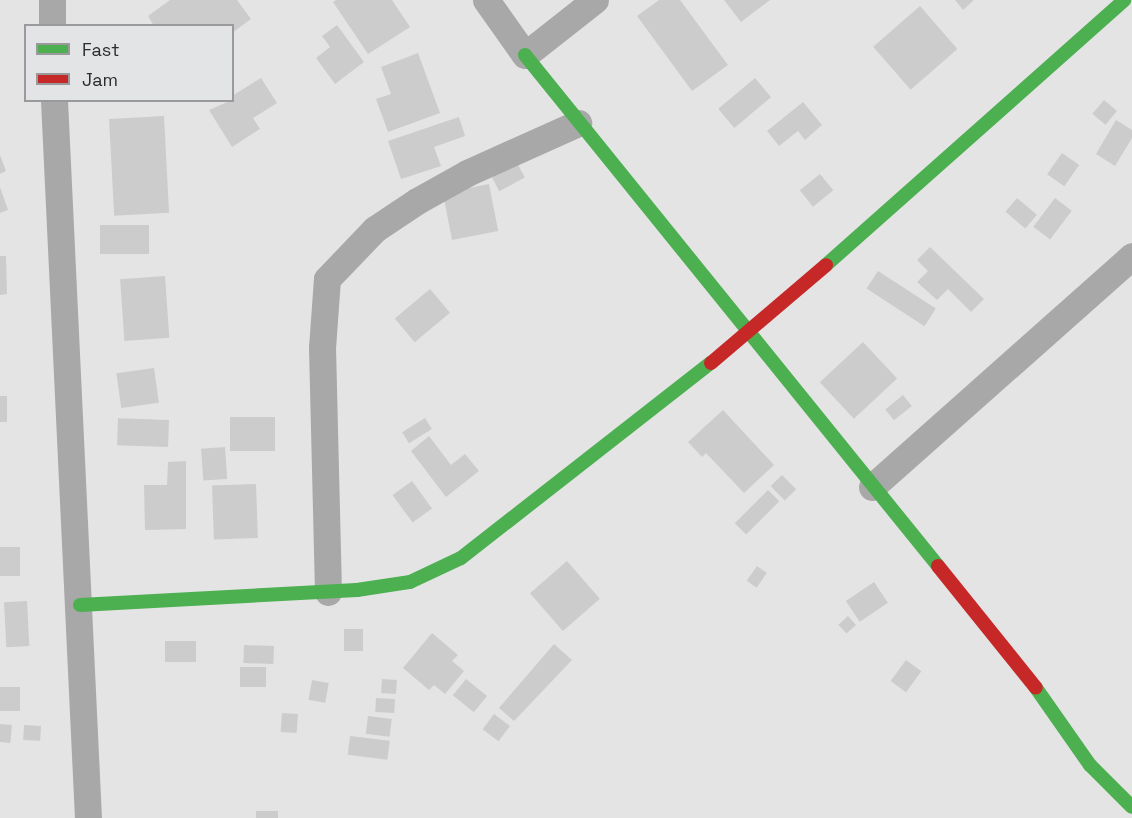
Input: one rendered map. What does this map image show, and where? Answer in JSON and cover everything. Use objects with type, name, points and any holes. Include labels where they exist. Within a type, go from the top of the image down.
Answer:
[{"type":"street","points":[[52,0],[52,24]]},
{"type":"street","points":[[486,0],[578,123],[1031,681],[1090,765],[1132,807]]},
{"type":"street","points":[[525,55],[595,0]]},
{"type":"street","points":[[80,605],[328,592],[410,582],[461,558],[748,334],[1124,0]]},
{"type":"street","points":[[54,102],[80,605],[88,818]]},
{"type":"street","points":[[328,592],[322,348],[327,279],[375,229],[417,201],[466,173],[578,123]]},
{"type":"street","points":[[872,487],[1132,256]]},
{"type":"building","points":[[170,0],[237,0],[251,19],[234,32],[234,24],[153,24],[148,16]]},
{"type":"building","points":[[336,0],[392,0],[410,27],[368,54],[333,2]]},
{"type":"building","points":[[659,0],[680,0],[728,65],[692,91],[637,16]]},
{"type":"building","points":[[724,0],[770,0],[741,22]]},
{"type":"building","points":[[955,0],[974,0],[963,10]]},
{"type":"building","points":[[920,6],[957,49],[911,90],[873,47]]},
{"type":"building","points":[[337,25],[364,62],[335,84],[316,58],[330,47],[322,36]]},
{"type":"building","points":[[418,53],[440,113],[388,132],[376,99],[391,94],[381,67]]},
{"type":"building","points":[[261,78],[277,103],[253,118],[260,129],[232,147],[209,110],[227,102],[234,102],[234,95]]},
{"type":"building","points":[[755,78],[771,97],[734,128],[718,109]]},
{"type":"building","points":[[1104,100],[1117,111],[1105,125],[1092,114]]},
{"type":"building","points":[[803,102],[822,125],[805,140],[798,131],[779,146],[767,131]]},
{"type":"building","points":[[164,116],[169,213],[114,216],[109,119]]},
{"type":"building","points":[[459,117],[465,136],[434,147],[441,166],[401,179],[388,141]]},
{"type":"building","points":[[1116,120],[1132,130],[1132,138],[1115,166],[1096,154]]},
{"type":"building","points":[[1062,153],[1079,165],[1064,186],[1047,174]]},
{"type":"building","points":[[0,155],[6,171],[0,174]]},
{"type":"building","points":[[515,159],[525,178],[499,191],[489,173]]},
{"type":"building","points":[[820,174],[833,190],[813,207],[800,190]]},
{"type":"building","points":[[489,184],[498,231],[452,240],[443,193]]},
{"type":"building","points":[[0,187],[8,210],[0,213]]},
{"type":"building","points":[[1017,198],[1037,215],[1025,229],[1005,212]]},
{"type":"building","points":[[1055,198],[1072,211],[1050,239],[1033,227]]},
{"type":"building","points":[[100,225],[149,225],[149,254],[100,254]]},
{"type":"building","points":[[930,247],[984,299],[971,312],[948,289],[937,300],[917,282],[928,271],[917,260]]},
{"type":"building","points":[[0,256],[6,256],[7,294],[0,295]]},
{"type":"building","points":[[878,271],[936,309],[924,326],[867,289]]},
{"type":"building","points":[[165,276],[169,338],[124,341],[120,279]]},
{"type":"building","points":[[430,289],[450,313],[415,342],[395,319]]},
{"type":"building","points":[[863,342],[897,379],[854,419],[820,382]]},
{"type":"building","points":[[154,368],[159,403],[121,408],[116,373]]},
{"type":"building","points":[[903,395],[912,406],[894,420],[885,409]]},
{"type":"building","points":[[0,396],[7,396],[7,422],[0,422]]},
{"type":"building","points":[[723,410],[774,465],[744,493],[706,453],[702,457],[688,442]]},
{"type":"building","points":[[230,417],[275,417],[275,451],[230,451]]},
{"type":"building","points":[[118,418],[169,420],[168,447],[117,445]]},
{"type":"building","points":[[425,418],[432,429],[409,443],[402,432]]},
{"type":"building","points":[[429,436],[451,465],[465,454],[479,471],[446,497],[411,451]]},
{"type":"building","points":[[225,447],[227,479],[203,481],[201,449]]},
{"type":"building","points":[[186,461],[186,529],[145,530],[144,485],[167,485],[168,462]]},
{"type":"building","points":[[782,475],[796,489],[785,500],[771,486]]},
{"type":"building","points":[[412,481],[432,509],[413,523],[393,495]]},
{"type":"building","points":[[256,484],[258,538],[214,540],[212,486]]},
{"type":"building","points":[[768,490],[779,501],[746,535],[735,523]]},
{"type":"building","points":[[0,547],[20,547],[20,576],[0,576]]},
{"type":"building","points":[[567,561],[600,599],[563,631],[530,593]]},
{"type":"building","points":[[757,566],[767,573],[757,588],[747,581]]},
{"type":"building","points":[[874,582],[888,603],[860,622],[846,601]]},
{"type":"building","points":[[27,601],[29,646],[6,647],[4,602]]},
{"type":"building","points":[[848,616],[856,625],[846,634],[838,625]]},
{"type":"building","points":[[344,629],[363,629],[363,651],[344,651]]},
{"type":"building","points":[[432,633],[458,655],[452,661],[464,671],[445,694],[434,685],[429,690],[403,668]]},
{"type":"building","points":[[165,641],[196,641],[196,662],[165,662]]},
{"type":"building","points":[[554,644],[572,660],[514,721],[499,708]]},
{"type":"building","points":[[244,645],[274,646],[273,664],[243,663]]},
{"type":"building","points":[[906,660],[921,671],[906,692],[891,681]]},
{"type":"building","points":[[240,667],[266,667],[266,687],[240,687]]},
{"type":"building","points":[[382,679],[397,680],[396,694],[381,693]]},
{"type":"building","points":[[466,679],[487,696],[474,712],[453,695]]},
{"type":"building","points":[[312,680],[329,683],[325,703],[309,700]]},
{"type":"building","points":[[0,687],[20,687],[20,711],[0,711]]},
{"type":"building","points":[[376,698],[395,699],[394,713],[375,712]]},
{"type":"building","points":[[282,713],[298,714],[297,733],[281,732]]},
{"type":"building","points":[[494,714],[510,726],[499,741],[483,729]]},
{"type":"building","points":[[368,716],[392,719],[390,737],[366,734]]},
{"type":"building","points":[[0,724],[12,725],[10,743],[0,742]]},
{"type":"building","points":[[24,725],[41,726],[40,741],[23,740]]},
{"type":"building","points":[[350,736],[390,741],[387,760],[348,755]]},
{"type":"building","points":[[256,811],[278,811],[278,818],[256,818]]},
{"type":"traffic: fast","points":[[826,265],[1124,0]]},
{"type":"traffic: fast","points":[[525,55],[938,566]]},
{"type":"traffic: fast","points":[[80,605],[357,590],[410,582],[461,558],[711,363]]},
{"type":"traffic: fast","points":[[1036,688],[1090,765],[1132,807]]},
{"type":"traffic: jam","points":[[711,363],[826,265]]},
{"type":"traffic: jam","points":[[938,566],[1036,688]]}]
